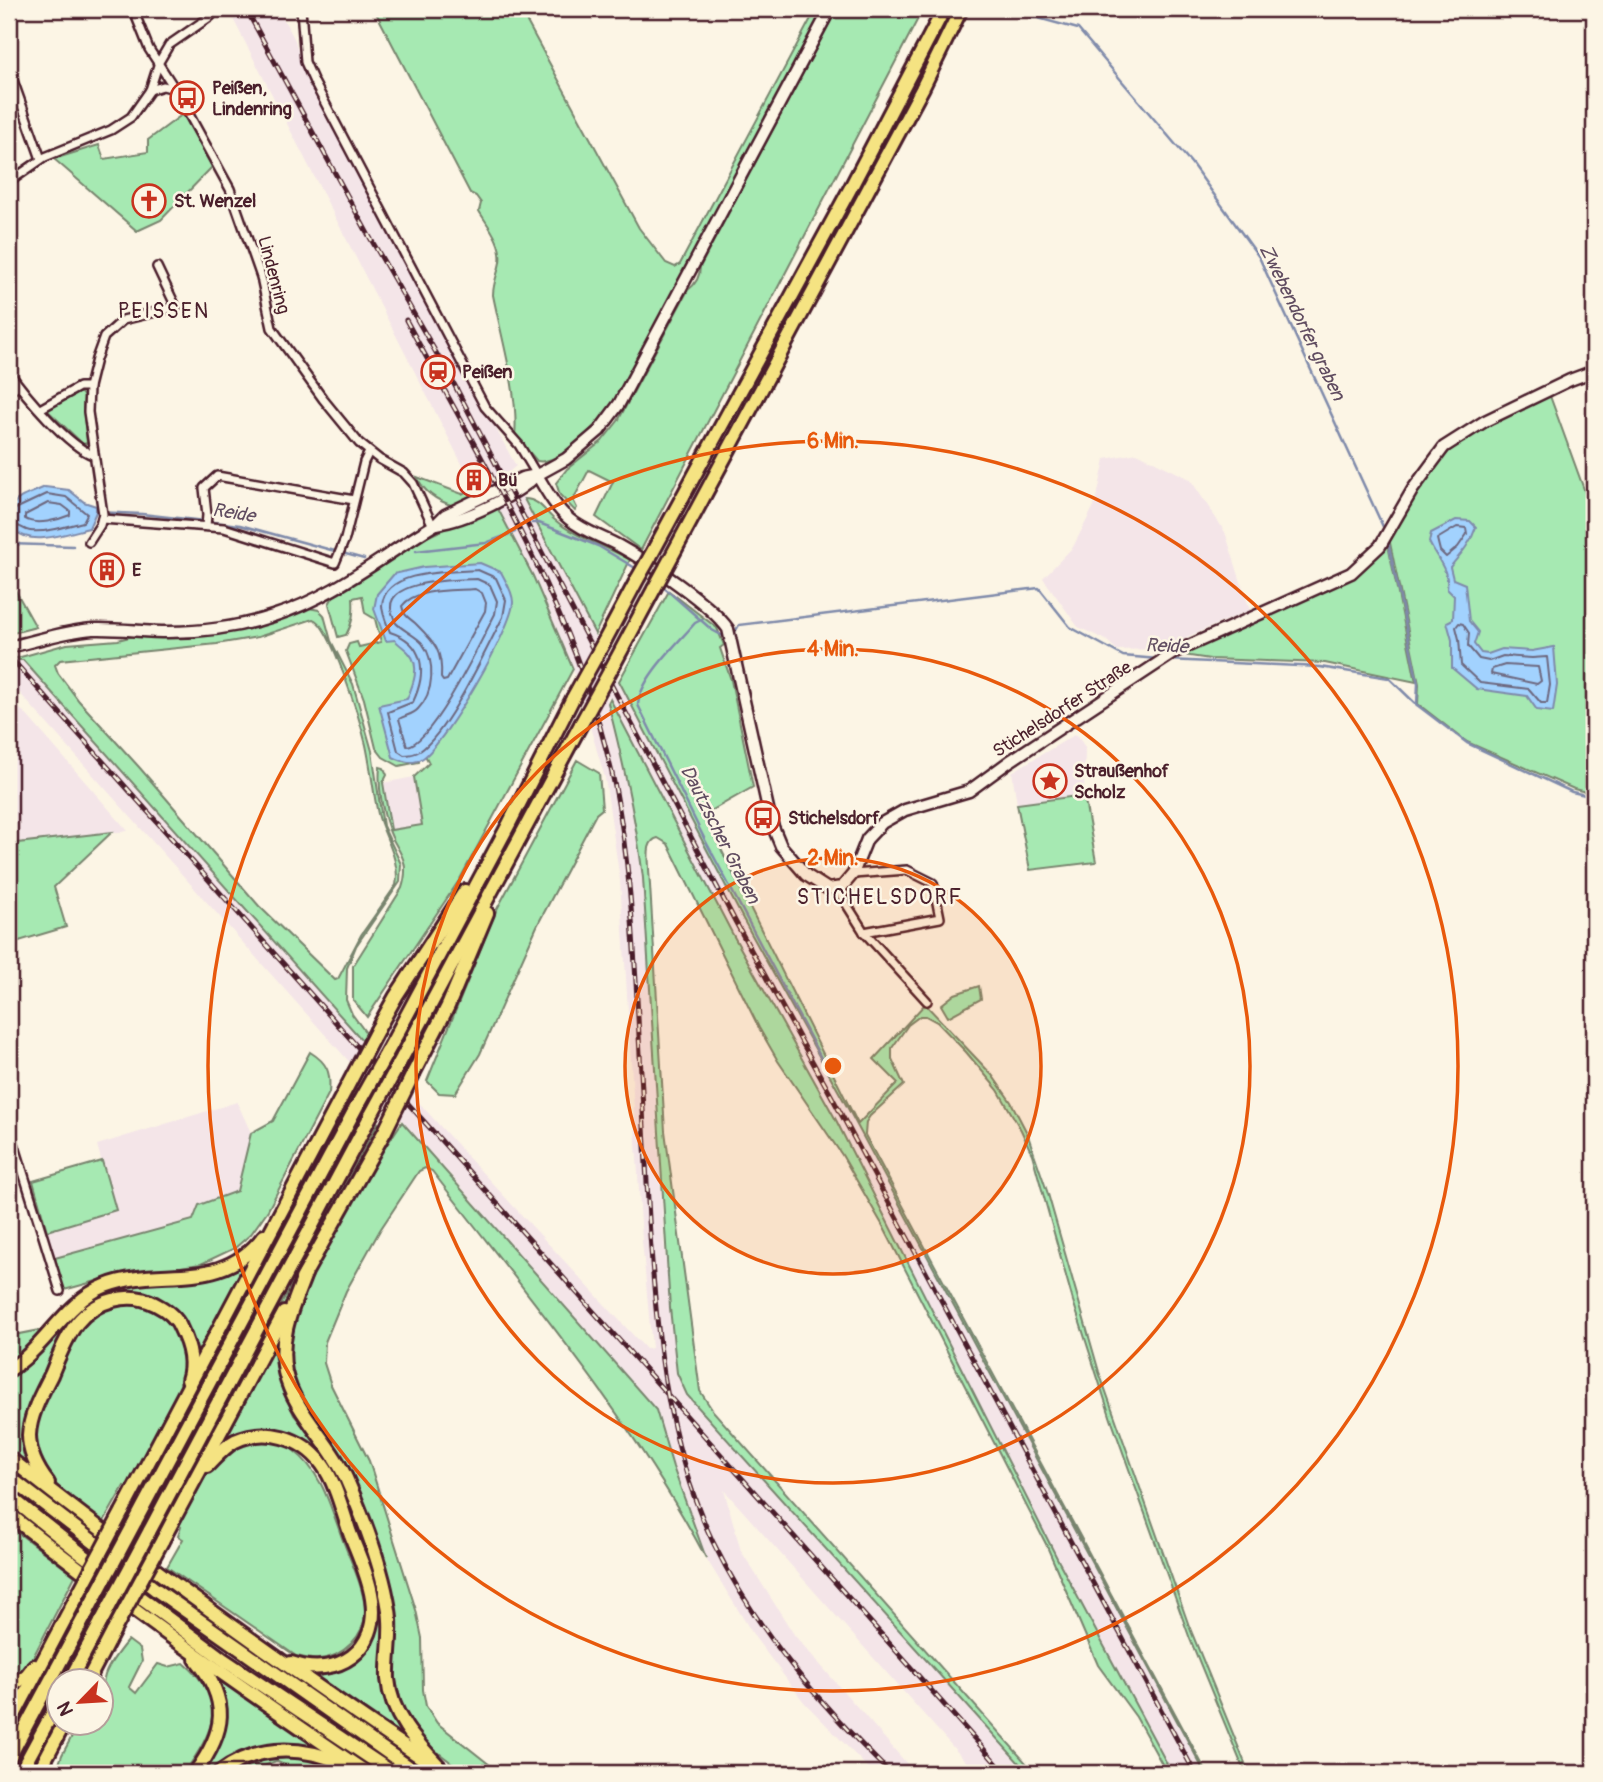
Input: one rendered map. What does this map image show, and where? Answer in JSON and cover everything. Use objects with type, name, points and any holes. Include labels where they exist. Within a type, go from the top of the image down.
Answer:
[{"type":"highway","points":[[9,1758],[509,824],[573,698],[850,189],[944,9]]},
{"type":"highway","points":[[77,1666],[922,89],[961,9]]},
{"type":"highway","points":[[9,1725],[377,1030],[396,996],[509,824]]},
{"type":"highway","points":[[96,1666],[384,1131],[457,986],[482,928],[499,878]]},
{"type":"highway","points":[[9,1370],[30,1355],[77,1304],[96,1291],[107,1285],[133,1279],[190,1276],[214,1271],[251,1250],[284,1210]]},
{"type":"highway","points":[[305,1274],[284,1334],[285,1371],[293,1395],[307,1420],[340,1465],[382,1579],[391,1619],[388,1679],[396,1708],[409,1733],[445,1773]]},
{"type":"highway","points":[[81,1515],[42,1476],[33,1456],[29,1436],[37,1404],[77,1323],[91,1310],[110,1300],[135,1298],[148,1300],[159,1306],[179,1324],[189,1350],[190,1373],[179,1405]]},
{"type":"highway","points":[[194,1482],[225,1448],[241,1439],[259,1435],[286,1438],[298,1443],[314,1454],[328,1474],[372,1597],[371,1629],[357,1652],[345,1662],[334,1666],[313,1669],[274,1657]]},
{"type":"highway","points":[[9,1458],[81,1515],[274,1657],[445,1773]]},
{"type":"highway","points":[[9,1477],[155,1589],[417,1773]]},
{"type":"highway","points":[[9,1496],[224,1660],[393,1773]]},
{"type":"highway","points":[[9,1514],[78,1569],[366,1773]]},
{"type":"highway","points":[[9,1688],[27,1675],[58,1632]]},
{"type":"highway","points":[[187,1648],[211,1679],[219,1697],[220,1709],[219,1730],[195,1773]]},
{"type":"highway","points":[[20,1773],[46,1725]]},
{"type":"highway","points":[[38,1773],[58,1736]]},
{"type":"highway","points":[[47,1773],[60,1736]]},
{"type":"highway","points":[[219,1773],[250,1756],[287,1750],[315,1753],[366,1773]]},
{"type":"street","name":"Lindenring","points":[[133,9],[149,49],[176,89],[230,189],[261,277],[272,328],[323,399],[369,452],[409,478],[435,525]]},
{"type":"street","points":[[301,9],[305,62],[314,82],[485,407],[519,445],[555,504],[567,517],[582,528],[621,546],[723,621],[728,629],[771,822],[781,846],[818,885],[837,889],[864,932],[928,1001]]},
{"type":"street","points":[[9,647],[81,630],[188,632],[220,628],[258,621],[293,609],[330,592],[435,525],[450,522],[526,486],[537,475],[586,444],[603,427],[619,404],[831,9]]},
{"type":"street","points":[[9,182],[41,159],[111,130],[135,113],[150,90],[159,62],[169,45],[211,16]]},
{"type":"street","points":[[9,69],[41,159]]},
{"type":"street","points":[[150,90],[163,86],[176,89]]},
{"type":"street","points":[[89,542],[102,514],[88,412],[89,387],[104,337],[113,328],[123,320],[176,307],[157,267]]},
{"type":"street","name":"Stichelsdorfer Straße","points":[[837,889],[853,874],[867,839],[882,823],[905,810],[970,791],[1010,761],[1171,655],[1340,579],[1366,561],[1380,546],[1413,489],[1444,447],[1485,421],[1594,371]]},
{"type":"street","points":[[9,372],[40,409],[84,452],[93,455]]},
{"type":"street","points":[[9,392],[18,385]]},
{"type":"street","points":[[40,409],[79,387],[89,387]]},
{"type":"street","points":[[102,514],[207,521],[335,563],[369,452]]},
{"type":"street","points":[[207,521],[204,488],[217,476],[354,500]]},
{"type":"street","points":[[853,874],[907,870],[933,883],[938,906],[940,919],[864,932]]},
{"type":"street","points":[[9,1127],[60,1291]]},
{"type":"shaded area","points":[[228,9],[278,9],[295,40],[302,67],[516,466],[510,471],[690,819],[1205,1773],[1172,1773],[1059,1562],[836,1120],[732,933],[604,688],[624,762],[643,878],[664,1241],[677,1373],[687,1395],[1028,1773],[976,1773],[724,1490],[741,1551],[795,1636],[915,1773],[873,1773],[804,1702],[756,1639],[706,1558],[673,1467],[656,1410],[447,1171],[9,681],[9,649],[22,660],[466,1155],[646,1349],[652,1348],[642,1240],[620,880],[605,778],[573,669],[533,576],[488,491],[478,495]]},
{"type":"shaded area","points":[[1137,453],[1190,479],[1225,532],[1250,610],[1159,649],[1117,650],[1106,640],[1078,627],[1043,578],[1073,547],[1096,502],[1105,459]]},
{"type":"shaded area","points":[[9,701],[24,712],[128,831],[9,844]]},
{"type":"shaded area","points":[[1076,734],[1085,747],[1084,795],[1017,804],[1012,772]]},
{"type":"shaded area","points":[[414,777],[422,825],[391,830],[383,783]]},
{"type":"shaded area","points":[[237,1102],[251,1133],[237,1191],[199,1205],[193,1220],[55,1258],[47,1231],[115,1210],[97,1145]]},
{"type":"green space","points":[[374,9],[520,9],[639,228],[666,263],[675,267],[680,264],[816,9],[825,9],[612,405],[578,442],[546,461],[537,461],[515,436],[512,384],[493,295],[500,262],[499,248],[479,211],[481,203],[470,193]]},
{"type":"green space","points":[[837,9],[923,9],[641,550],[596,517],[613,482],[589,470],[573,500],[577,508],[575,511],[560,495],[556,483],[567,469],[602,441],[618,421],[688,290],[697,280],[700,267]]},
{"type":"green space","points":[[183,114],[212,167],[161,220],[137,231],[54,159],[99,145],[104,159],[148,152],[148,140]]},
{"type":"green space","points":[[73,393],[81,393],[84,397],[87,443],[83,444],[46,409]]},
{"type":"green space","points":[[1550,396],[1594,517],[1594,794],[1574,789],[1467,742],[1418,704],[1419,684],[1389,538],[1416,489],[1436,464],[1462,439]]},
{"type":"green space","points":[[417,477],[462,494],[476,487],[478,495],[454,506],[432,496],[423,488]]},
{"type":"green space","points":[[524,499],[538,504],[572,532],[630,560],[595,634]]},
{"type":"green space","points":[[496,505],[533,576],[573,669],[460,879],[367,1017],[353,1000],[353,966],[402,888],[405,877],[404,861],[391,835],[384,813],[380,767],[384,768],[387,775],[383,783],[391,830],[422,825],[414,777],[429,763],[424,753],[507,618],[403,646],[414,657],[418,669],[419,762],[399,766],[383,757],[376,748],[364,699],[346,651],[349,644],[357,642],[359,647],[381,642],[375,619],[365,613],[362,596],[353,598],[350,626],[346,635],[338,637],[329,604],[334,595],[429,536]]},
{"type":"green space","points":[[1387,540],[1416,682],[1325,663],[1210,659],[1183,655],[1199,645],[1320,591]]},
{"type":"green space","points":[[9,579],[36,627],[9,634]]},
{"type":"green space","points":[[669,591],[717,628],[724,645],[720,648],[731,680],[753,787],[704,815],[858,1124],[898,1083],[874,1059],[925,1004],[992,1075],[1011,1102],[1027,1133],[1048,1194],[1099,1372],[1189,1626],[1249,1773],[1245,1773],[1190,1639],[1111,1419],[1073,1301],[1032,1154],[998,1090],[937,1022],[920,1016],[908,1025],[892,1048],[892,1059],[904,1085],[870,1116],[866,1122],[865,1135],[1207,1773],[743,919],[619,681]]},
{"type":"green space","points":[[309,608],[319,610],[324,615],[331,641],[353,684],[372,751],[383,826],[401,864],[400,882],[356,946],[347,968],[346,1000],[352,1014],[366,1033],[362,1040],[23,660],[17,658],[67,644],[118,640],[137,635],[185,637],[228,633]],"holes":[[[313,619],[320,625],[336,656],[358,717],[366,745],[378,814],[394,858],[397,876],[396,885],[361,935],[335,980],[259,906],[79,701],[55,665],[60,660],[217,644],[258,637]]]},
{"type":"green space","points":[[610,699],[732,933],[836,1120],[1059,1562],[1172,1773],[1167,1773],[1136,1717],[1098,1665],[1046,1544],[883,1226],[842,1155],[778,1061],[668,844],[658,838],[649,846],[648,855],[665,1131],[700,1391],[713,1411],[1035,1773],[1028,1773],[687,1395],[677,1373],[670,1308],[643,878],[637,834],[608,703]]},
{"type":"green space","points":[[577,760],[599,773],[602,809],[596,814],[537,926],[480,1054],[455,1094],[439,1093],[427,1081],[496,911]]},
{"type":"green space","points":[[1084,795],[1096,862],[1030,870],[1017,804]]},
{"type":"green space","points":[[112,832],[54,887],[66,927],[9,944],[9,844]]},
{"type":"green space","points":[[469,908],[474,911],[408,1035],[404,1030]]},
{"type":"green space","points":[[979,986],[981,999],[948,1017],[941,1005],[955,994]]},
{"type":"green space","points":[[310,1052],[321,1060],[327,1069],[329,1093],[268,1210],[251,1234],[235,1248],[201,1264],[111,1277],[64,1290],[55,1258],[193,1220],[199,1205],[237,1191],[251,1133],[273,1121]]},
{"type":"green space","points":[[349,1090],[352,1094],[127,1516],[124,1513]]},
{"type":"green space","points":[[363,1106],[367,1111],[145,1528],[139,1525]]},
{"type":"green space","points":[[402,1122],[656,1410],[673,1467],[706,1558],[645,1456],[577,1359],[432,1171],[425,1168],[419,1171],[380,1230],[346,1291],[325,1342],[324,1363],[331,1385],[369,1461],[416,1610],[422,1638],[426,1706],[437,1723],[500,1773],[465,1773],[427,1744],[411,1726],[404,1713],[395,1677],[395,1626],[355,1488],[295,1392],[285,1348],[305,1287],[376,1153],[384,1149]]},
{"type":"green space","points":[[378,1123],[380,1126],[160,1540],[157,1537]]},
{"type":"green space","points":[[102,1161],[116,1210],[47,1231],[33,1181]]},
{"type":"green space","points":[[256,1251],[197,1361],[192,1362],[162,1304],[93,1304],[30,1408],[34,1470],[9,1454],[9,1373],[82,1304],[113,1287],[177,1280]]},
{"type":"green space","points":[[124,1301],[151,1307],[164,1315],[184,1349],[185,1367],[174,1402],[127,1487],[124,1486],[103,1523],[63,1491],[45,1471],[35,1448],[35,1436],[44,1401],[60,1362],[78,1330],[94,1313]]},
{"type":"green space","points":[[50,1328],[9,1365],[9,1336]]},
{"type":"green space","points":[[272,1347],[281,1386],[294,1415],[325,1452],[342,1483],[374,1573],[384,1610],[394,1719],[407,1742],[303,1672],[330,1671],[374,1628],[339,1492],[293,1436],[221,1444]]},
{"type":"green space","points":[[260,1438],[294,1445],[293,1450],[311,1468],[329,1501],[359,1582],[365,1609],[362,1628],[344,1650],[327,1658],[296,1656],[167,1567],[183,1539],[178,1536],[181,1527],[178,1525],[213,1463],[231,1447]]},
{"type":"green space","points":[[9,1526],[75,1576],[29,1665],[9,1683]]},
{"type":"green space","points":[[91,1615],[96,1619],[70,1666],[64,1666]]},
{"type":"green space","points":[[128,1640],[140,1649],[142,1661],[129,1687],[136,1693],[158,1664],[168,1667],[184,1663],[207,1690],[212,1703],[209,1730],[184,1773],[56,1773],[72,1736],[116,1736],[116,1666],[110,1666]]},
{"type":"green space","points":[[214,1675],[317,1746],[265,1745],[214,1770],[198,1773],[219,1742]]},
{"type":"green space","points":[[46,1699],[46,1710],[13,1773],[9,1773],[9,1768]]},
{"type":"green space","points":[[295,1757],[314,1760],[343,1773],[302,1773],[276,1761],[247,1773],[235,1773],[262,1761]]},
{"type":"water","points":[[45,487],[69,490],[84,502],[96,506],[89,528],[40,538],[30,538],[9,530],[9,519],[16,501]]},
{"type":"water","points":[[1456,520],[1470,521],[1476,527],[1462,553],[1450,567],[1453,579],[1465,584],[1469,621],[1478,632],[1474,644],[1481,653],[1488,654],[1502,649],[1532,651],[1554,647],[1557,685],[1553,712],[1537,710],[1527,696],[1477,689],[1452,668],[1452,640],[1447,622],[1453,619],[1454,596],[1447,589],[1444,570],[1429,542],[1431,533]]},
{"type":"water","points":[[480,563],[501,572],[512,594],[510,615],[502,635],[461,709],[433,748],[416,762],[397,759],[393,757],[379,705],[407,699],[415,676],[415,664],[409,653],[395,640],[386,641],[374,609],[377,594],[394,574],[424,567]]},
{"type":"waterway","name":"Zwebendorfer graben","points":[[1005,9],[1078,29],[1192,164],[1259,257],[1385,531]]},
{"type":"waterway","name":"Reide","points":[[96,512],[142,514],[240,525],[364,559]]},
{"type":"waterway","name":"Reide","points":[[532,523],[539,523],[598,546],[637,569]]},
{"type":"waterway","name":"Reide","points":[[416,551],[486,543],[515,532]]},
{"type":"waterway","name":"Zwebendorfer graben","points":[[1388,541],[1418,684],[1417,705]]},
{"type":"waterway","points":[[9,544],[73,546]]},
{"type":"waterway","name":"Reide","points":[[660,584],[712,630],[723,636]]},
{"type":"waterway","name":"Reide","points":[[735,632],[739,625],[1039,588],[1070,627],[1123,656],[1158,659]]},
{"type":"waterway","name":"Dautzscher Graben","points":[[703,619],[695,623],[652,672],[638,705],[705,840],[829,1073]]},
{"type":"waterway","name":"Reide","points":[[1168,660],[1320,667],[1389,678],[1417,705],[1467,743],[1572,792],[1594,797]]},
{"type":"railway","points":[[246,9],[368,234],[454,384],[735,921],[1195,1773]]},
{"type":"railway","points":[[406,320],[528,546],[555,605],[579,664],[615,787],[624,840],[632,919],[655,1302],[666,1384],[684,1465],[713,1542],[749,1606],[815,1693],[890,1773]]},
{"type":"railway","points":[[9,656],[1005,1773]]},
{"type":"place","name":"Peißen, Lindenring","points":[[187,98]]},
{"type":"place","name":"St. Wenzel","points":[[149,201]]},
{"type":"place","name":"Peißen","points":[[438,372]]},
{"type":"place","name":"Bü","points":[[474,480]]},
{"type":"place","name":"E","points":[[107,570]]},
{"type":"place","name":"Straußenhof Scholz","points":[[1050,781]]},
{"type":"place","name":"Stichelsdorf","points":[[763,818]]},
{"type":"district","name":"PEISSEN","points":[[164,311]]},
{"type":"district","name":"STICHELSDORF","points":[[880,897]]}]
